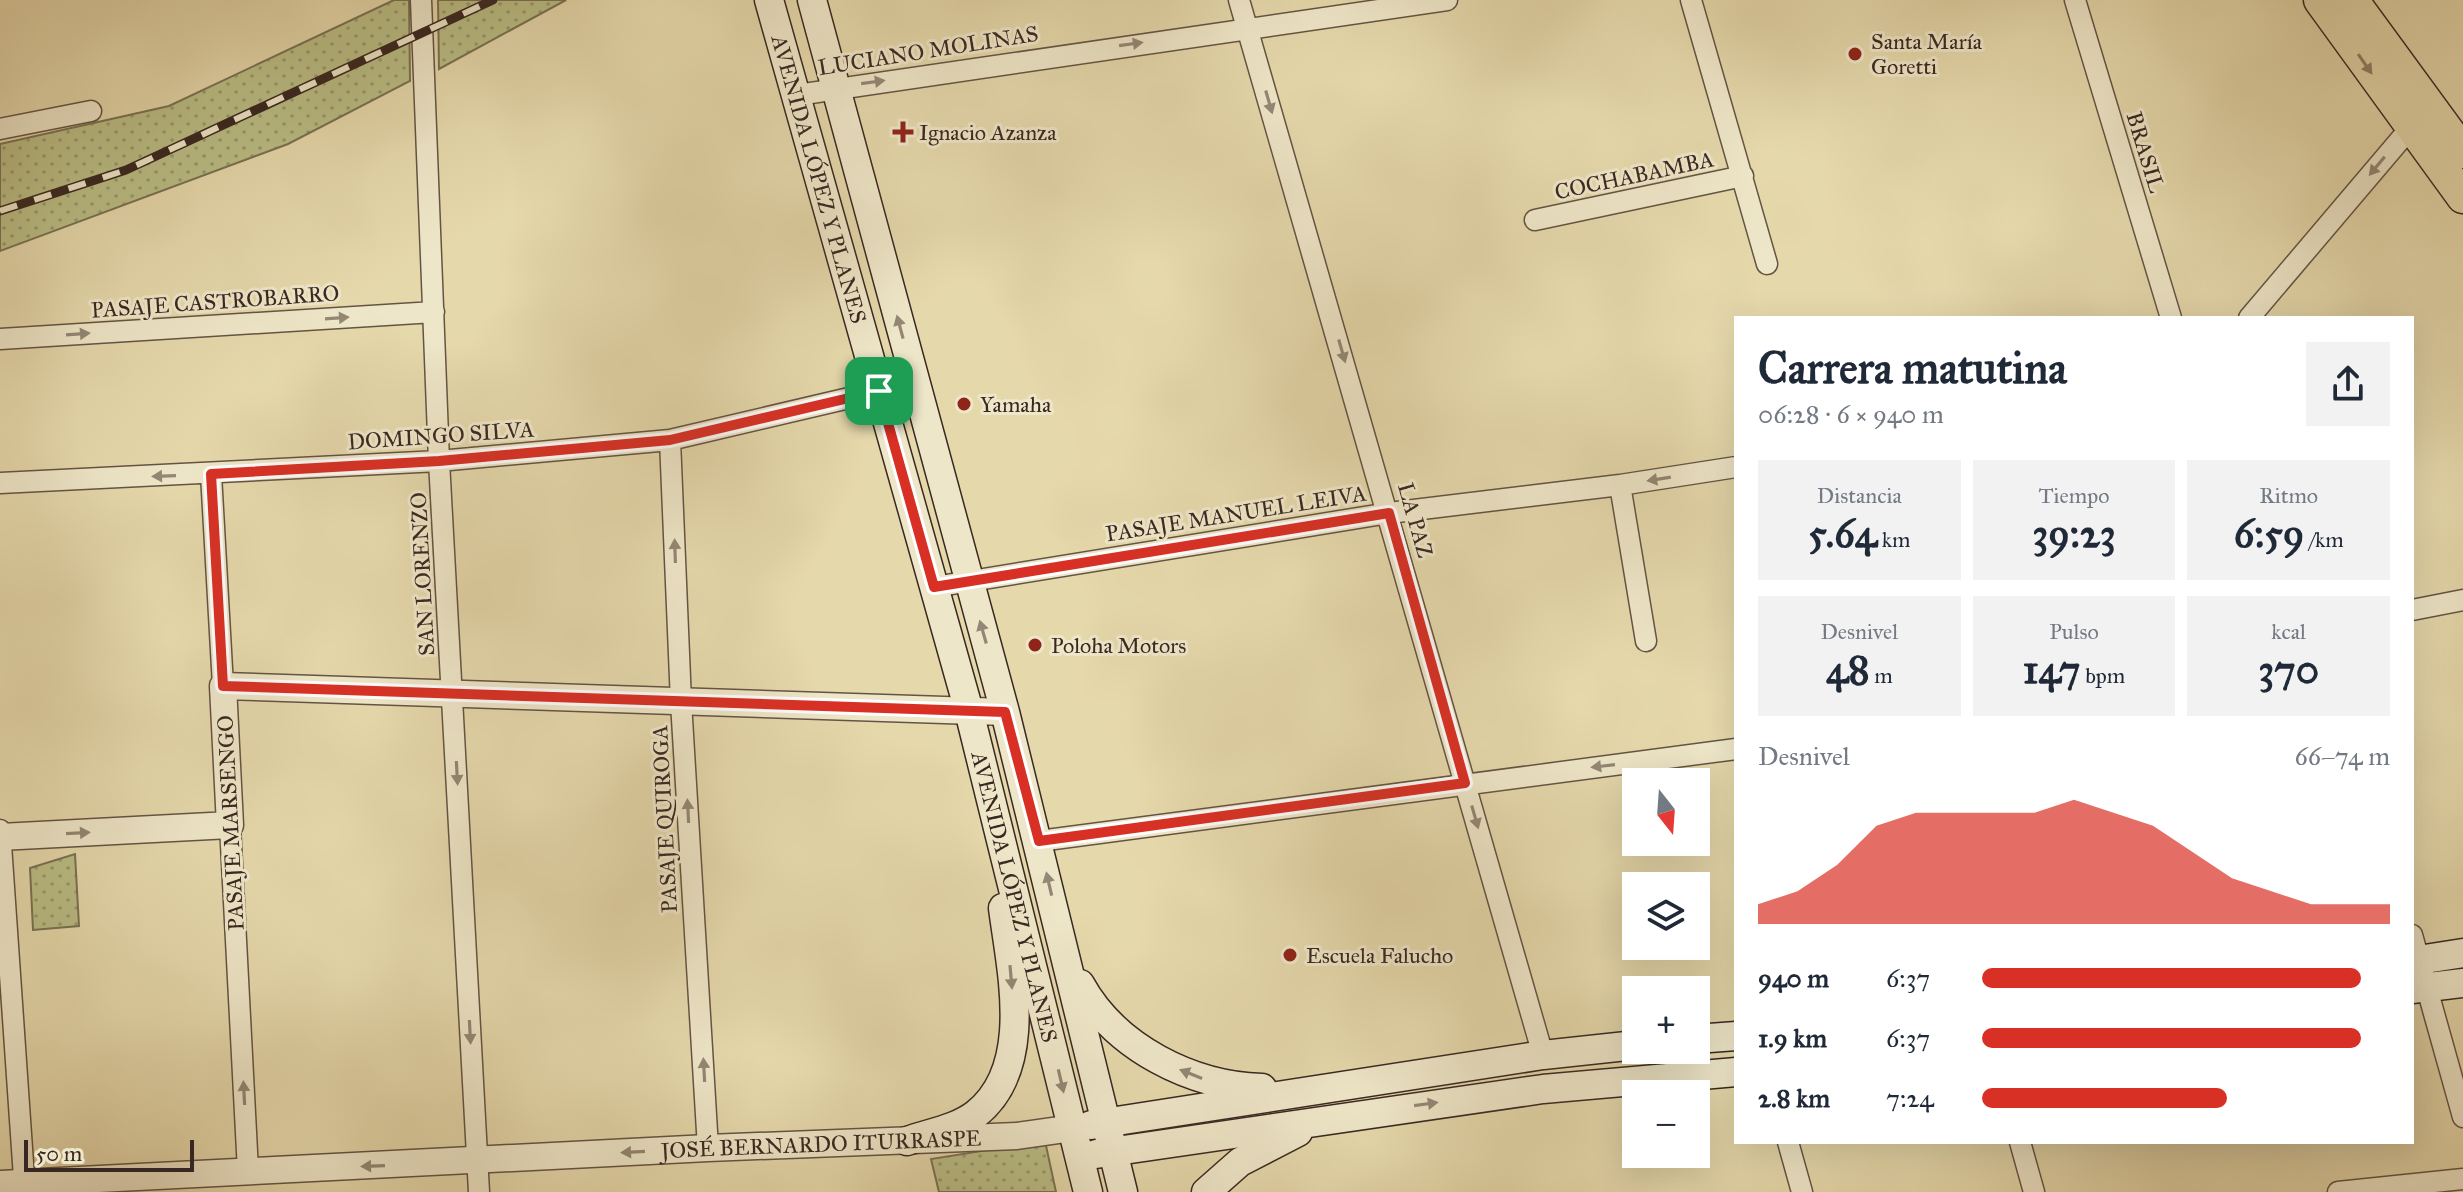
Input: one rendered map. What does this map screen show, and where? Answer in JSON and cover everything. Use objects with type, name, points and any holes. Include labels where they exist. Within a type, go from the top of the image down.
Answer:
[{"type":"main road","name":"AVENIDA LÓPEZ Y PLANES","points":[[769,0],[969,711],[1088,1192]]},
{"type":"main road","name":"AVENIDA LÓPEZ Y PLANES","points":[[812,0],[1039,841],[1123,1192]]},
{"type":"main road","points":[[2320,0],[2419,118],[2463,152]]},
{"type":"main road","points":[[2352,0],[2463,197]]},
{"type":"main road","points":[[907,1141],[975,1115],[998,1088],[1011,1053],[1013,994],[989,788]]},
{"type":"main road","points":[[2416,966],[2463,953]]},
{"type":"main road","points":[[1067,960],[1085,992],[1106,1019],[1131,1041],[1176,1068],[1238,1087],[1351,1086]]},
{"type":"main road","points":[[2416,966],[2463,983]]},
{"type":"main road","points":[[1710,1038],[1734,1036]]},
{"type":"main road","name":"JOSÉ BERNARDO ITURRASPE","points":[[1073,1128],[1543,1055],[1622,1047]]},
{"type":"main road","points":[[1080,1157],[1349,1115],[1582,1084],[1734,1072]]},
{"type":"main road","points":[[1206,1192],[1255,1153],[1298,1132],[1349,1115]]},
{"type":"street","name":"SAN LORENZO","points":[[421,0],[439,461],[479,1192]]},
{"type":"street","name":"LA PAZ","points":[[1239,0],[1543,1055]]},
{"type":"street","name":"LUCIANO MOLINAS","points":[[797,95],[835,87],[1447,0]]},
{"type":"street","name":"COCHABAMBA","points":[[1691,0],[1767,264]]},
{"type":"street","name":"BRASIL","points":[[2075,0],[2170,316]]},
{"type":"street","points":[[0,129],[91,111]]},
{"type":"street","points":[[2251,316],[2419,118]]},
{"type":"street","name":"COCHABAMBA","points":[[1535,220],[1743,176]]},
{"type":"street","name":"PASAJE CASTROBARRO","points":[[0,339],[434,312]]},
{"type":"street","name":"DOMINGO SILVA","points":[[0,483],[439,461],[670,440],[879,391]]},
{"type":"street","name":"PASAJE QUIROGA","points":[[670,440],[681,702],[708,1148]]},
{"type":"street","name":"PASAJE MANUEL LEIVA","points":[[934,587],[1389,513],[1620,485],[1734,467]]},
{"type":"street","name":"PASAJE MARSENGO","points":[[211,474],[248,1171]]},
{"type":"street","points":[[1620,485],[1646,641]]},
{"type":"street","points":[[2414,610],[2463,600]]},
{"type":"street","points":[[223,686],[1005,712]]},
{"type":"street","points":[[1039,841],[1734,749]]},
{"type":"street","points":[[0,837],[230,825]]},
{"type":"street","points":[[0,830],[16,1186]]},
{"type":"street","points":[[2416,966],[2463,1117]]},
{"type":"street","name":"JOSÉ BERNARDO ITURRASPE","points":[[16,1186],[708,1148],[1017,1136],[1073,1128]]},
{"type":"street","points":[[1789,1144],[1802,1192]]},
{"type":"street","points":[[2021,1144],[2034,1192]]},
{"type":"street","points":[[2338,1192],[2463,1179]]},
{"type":"green space","points":[[394,0],[409,0],[410,81],[288,144],[0,251],[0,144],[169,106]]},
{"type":"green space","points":[[438,0],[566,0],[439,69]]},
{"type":"green space","points":[[75,854],[79,926],[33,930],[30,868]]},
{"type":"green space","points":[[1045,1141],[1056,1192],[939,1192],[931,1159]]},
{"type":"railway","points":[[0,211],[126,170],[493,0]]},
{"type":"place","name":"Santa María Goretti","points":[[1855,54]]},
{"type":"place","name":"Ignacio Azanza","points":[[903,132]]},
{"type":"place","name":"Yamaha","points":[[964,404]]},
{"type":"place","name":"Poloha Motors","points":[[1035,645]]},
{"type":"place","name":"Escuela Falucho","points":[[1290,955]]},
{"type":"route","points":[[879,391],[934,587],[1389,513],[1465,783],[1039,841],[1005,712],[223,686],[211,474],[439,461],[670,440],[879,391]]}]
